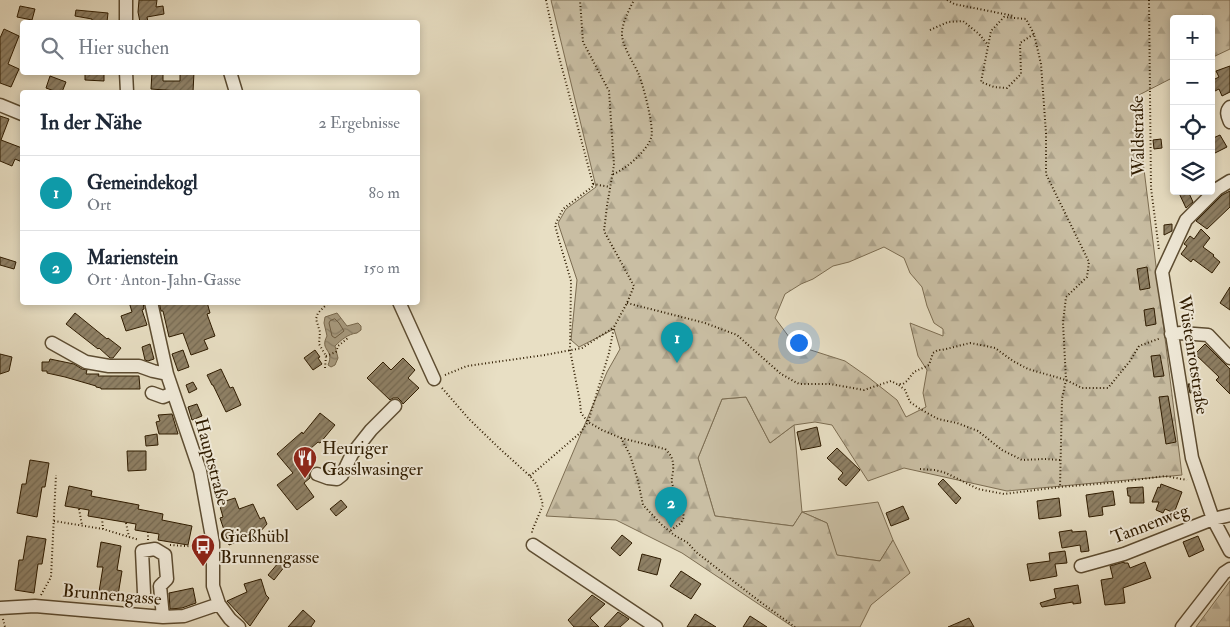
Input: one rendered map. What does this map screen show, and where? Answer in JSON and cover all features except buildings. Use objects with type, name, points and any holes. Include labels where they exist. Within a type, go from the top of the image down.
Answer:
[{"type":"street","points":[[126,0],[126,20]]},
{"type":"street","points":[[126,75],[127,90]]},
{"type":"street","points":[[231,75],[235,90]]},
{"type":"street","points":[[0,105],[20,113]]},
{"type":"street","points":[[1230,107],[1227,114],[1230,122]]},
{"type":"street","name":"Wüstenrotstraße","points":[[1230,181],[1217,188],[1186,220],[1162,272],[1192,458],[1213,519],[1230,551]]},
{"type":"street","name":"Hauptstraße","points":[[152,305],[167,374],[200,471],[213,543],[213,586],[219,604],[239,627]]},
{"type":"street","points":[[400,305],[434,379]]},
{"type":"street","points":[[1172,334],[1208,335],[1230,358]]},
{"type":"street","points":[[52,343],[86,362],[109,366],[139,366],[167,374]]},
{"type":"street","points":[[152,393],[163,397],[174,392]]},
{"type":"street","points":[[317,474],[337,479],[342,475],[352,454],[371,430],[395,406]]},
{"type":"street","name":"Tannenweg","points":[[1081,566],[1124,554],[1213,519],[1230,515]]},
{"type":"street","points":[[533,545],[656,627]]},
{"type":"street","points":[[144,593],[142,551],[155,549],[165,555],[167,579],[160,586],[163,617]]},
{"type":"street","points":[[1182,627],[1230,569]]},
{"type":"street","name":"Brunnengasse","points":[[0,608],[35,606],[163,617],[184,616],[219,604]]},
{"type":"path","points":[[546,0],[554,38],[593,184],[592,187],[563,209],[555,225],[572,281],[570,350],[581,413],[588,422],[602,430],[621,438],[665,449],[669,452],[673,460],[672,480],[684,517],[681,523],[670,531]]},
{"type":"path","points":[[530,476],[580,433],[588,422],[609,353],[614,327],[634,286],[604,231],[614,165],[609,91],[583,42],[580,0]]},
{"type":"path","points":[[613,174],[620,172],[640,154],[652,138],[652,127],[639,75],[627,52],[622,33],[634,0]]},
{"type":"path","points":[[947,0],[954,4],[1026,19]]},
{"type":"path","name":"Waldstraße","points":[[1149,0],[1151,188],[1160,253]]},
{"type":"path","points":[[1026,19],[1004,17],[991,31],[981,82],[994,87],[1007,88],[1020,74],[1020,43],[1034,34]]},
{"type":"path","points":[[1026,19],[1034,34],[1041,64],[1046,133],[1046,174],[1089,262],[1088,277],[1066,297],[1063,323],[1066,380],[1062,399],[1060,487]]},
{"type":"path","points":[[930,30],[948,22],[963,22],[979,34],[988,45]]},
{"type":"path","points":[[593,184],[610,187]]},
{"type":"path","points":[[627,303],[705,323],[737,335],[781,374],[799,384],[830,384],[864,390],[891,381],[905,390],[910,402],[920,409],[938,419],[957,423],[978,431],[1002,450],[1022,460],[1060,460]]},
{"type":"path","points":[[324,368],[326,356],[319,344],[320,332],[316,319],[318,313],[325,305]]},
{"type":"path","points":[[533,545],[532,531],[544,505],[536,485],[530,476],[469,419],[434,379],[467,366],[582,348],[614,327]]},
{"type":"path","points":[[897,384],[903,384],[914,372],[929,365],[933,353],[938,350],[970,343],[995,348],[1028,369],[1066,380],[1082,388],[1108,388],[1130,361],[1139,346],[1172,334]]},
{"type":"path","points":[[326,356],[336,352],[338,346],[348,338]]},
{"type":"path","points":[[621,438],[630,455],[643,505],[655,518],[688,543],[696,552],[795,627]]},
{"type":"path","points":[[920,469],[946,473],[978,488],[1004,494],[1165,476],[1199,482]]},
{"type":"path","points":[[35,606],[51,577],[56,475]]},
{"type":"path","points":[[79,509],[82,525]]},
{"type":"path","points":[[102,518],[104,528]]},
{"type":"path","points":[[54,521],[104,528],[142,542]]},
{"type":"path","points":[[126,522],[129,536]]},
{"type":"path","points":[[163,545],[201,546]]},
{"type":"green space","points":[[551,0],[1230,0],[1230,49],[1215,56],[1215,15],[1170,15],[1170,79],[1135,97],[1182,475],[1007,491],[904,468],[868,481],[832,425],[815,422],[794,425],[770,443],[746,397],[722,399],[698,458],[715,516],[793,526],[802,512],[827,523],[837,555],[880,561],[893,540],[910,573],[871,605],[860,627],[793,627],[682,553],[616,520],[546,516],[607,372],[620,349],[614,329],[579,347],[571,340],[577,280],[558,223],[566,209],[596,187]],"holes":[[[884,247],[904,258],[910,273],[922,287],[934,323],[943,329],[943,336],[910,323],[918,356],[927,370],[923,393],[926,407],[906,417],[897,400],[845,361],[795,345],[775,318],[785,294],[833,266],[849,262]]]},
{"type":"green space","points":[[746,397],[770,443],[794,425],[802,512],[793,526],[715,516],[698,458],[722,399]]},
{"type":"green space","points":[[878,502],[893,540],[880,561],[836,555],[827,523],[802,512]]},
{"type":"green space","points":[[1230,581],[1230,627],[1196,627]]},
{"type":"water","points":[[337,313],[347,326],[358,323],[361,326],[361,330],[345,338],[335,346],[338,358],[335,365],[331,367],[328,365],[330,356],[325,345],[327,336],[324,323],[325,317]]},
{"type":"place","name":"Gemeindekogl","points":[[677,363]]},
{"type":"place","name":"Heuriger Gasslwasinger","points":[[305,479]]},
{"type":"place","name":"Marienstein","points":[[671,528]]},
{"type":"place","name":"Gießhübl Brunnengasse","points":[[203,567]]}]
